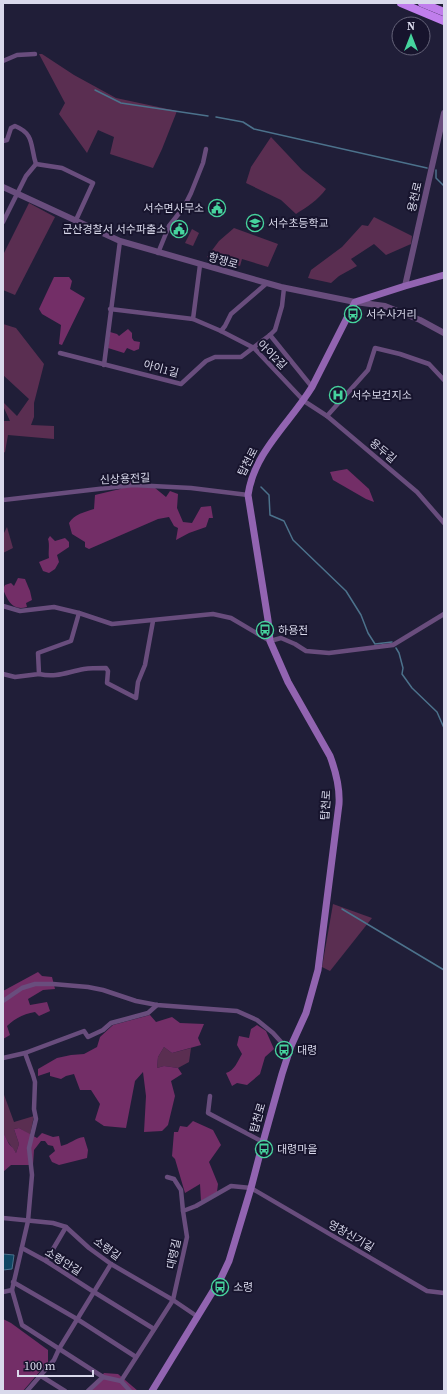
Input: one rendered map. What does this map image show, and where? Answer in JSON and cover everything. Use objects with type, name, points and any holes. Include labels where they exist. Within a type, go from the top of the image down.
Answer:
[{"type":"highway","points":[[401,3],[444,21]]},
{"type":"highway","points":[[422,3],[444,12]]},
{"type":"main road","points":[[355,302],[444,275]]},
{"type":"main road","name":"탑천로","points":[[152,1391],[198,1317],[221,1278],[229,1261],[252,1188],[263,1142],[291,1046],[306,1012],[318,970],[340,792],[330,756],[288,682],[270,641],[248,495],[250,481],[262,457],[304,401],[355,302]]},
{"type":"street","points":[[3,61],[17,55],[35,54]]},
{"type":"street","name":"용천로","points":[[405,286],[444,113]]},
{"type":"street","points":[[3,141],[7,140],[11,128],[15,126],[21,128],[31,139],[32,153],[36,164]]},
{"type":"street","points":[[158,253],[169,226],[184,207],[191,193],[203,162],[206,148]]},
{"type":"street","points":[[3,222],[26,176],[36,164]]},
{"type":"street","points":[[36,164],[62,168],[93,183],[76,220]]},
{"type":"street","name":"항쟁로","points":[[3,187],[120,241],[284,288],[355,302],[385,306],[420,320],[444,333]]},
{"type":"street","points":[[60,353],[104,365],[110,309],[116,278],[120,241]]},
{"type":"street","points":[[193,319],[200,265]]},
{"type":"street","points":[[221,331],[231,314],[267,283]]},
{"type":"street","name":"아이1길","points":[[104,365],[146,374],[181,384],[206,361],[215,357],[241,357],[270,335],[275,330],[282,306],[284,288]]},
{"type":"street","name":"아이2길","points":[[110,309],[193,319],[221,331],[254,348],[304,401]]},
{"type":"street","points":[[270,335],[312,387]]},
{"type":"street","points":[[327,416],[368,370],[376,348],[429,364],[444,380]]},
{"type":"street","name":"용두길","points":[[304,401],[327,416],[418,492],[444,523]]},
{"type":"street","name":"신상용전길","points":[[3,500],[133,485],[191,488],[248,495]]},
{"type":"street","points":[[3,606],[20,611],[54,607],[79,613],[112,624],[213,614],[231,618],[270,641],[281,638],[306,651],[329,653],[393,645],[444,614]]},
{"type":"street","points":[[39,674],[38,653],[71,642],[79,613]]},
{"type":"street","points":[[3,674],[16,677],[39,674],[48,676],[68,674],[84,669],[106,668],[108,671],[106,683],[136,698],[138,682],[145,665],[153,621]]},
{"type":"street","points":[[3,1001],[22,988],[35,984],[88,987],[103,990],[136,1001],[157,1005],[237,1011],[257,1020],[282,1043],[291,1046]]},
{"type":"street","points":[[3,1058],[25,1053],[84,1031],[88,1038],[103,1030],[111,1023],[148,1013],[157,1005]]},
{"type":"street","points":[[25,1053],[35,1082],[34,1109],[36,1119],[29,1148],[32,1175],[28,1221],[12,1290],[22,1325],[103,1377],[121,1381],[130,1391]]},
{"type":"street","points":[[210,1096],[208,1113],[263,1142]]},
{"type":"street","name":"대령길","points":[[167,1177],[174,1179],[182,1190],[183,1211],[187,1237],[173,1300]]},
{"type":"street","points":[[183,1211],[196,1206],[230,1186],[252,1188]]},
{"type":"street","name":"영창신기길","points":[[252,1188],[427,1291],[444,1294]]},
{"type":"street","name":"소령길","points":[[3,1218],[54,1223],[66,1227],[89,1248],[111,1264],[173,1300],[198,1317]]},
{"type":"street","points":[[46,1261],[66,1227]]},
{"type":"street","name":"소령안길","points":[[22,1248],[46,1261],[154,1329]]},
{"type":"street","points":[[27,1391],[54,1360],[59,1348],[111,1264]]},
{"type":"street","points":[[13,1282],[77,1319],[136,1357]]},
{"type":"street","points":[[3,1292],[12,1290]]},
{"type":"street","points":[[121,1381],[173,1300]]},
{"type":"street","points":[[41,1376],[65,1391]]},
{"type":"street","points":[[88,1391],[103,1377]]},
{"type":"shaded area","points":[[39,54],[42,54],[74,75],[116,98],[177,111],[153,168],[110,154],[114,137],[98,130],[87,153],[59,114],[65,103]]},
{"type":"shaded area","points":[[271,137],[302,170],[326,189],[316,200],[296,214],[281,200],[246,183],[251,167]]},
{"type":"shaded area","points":[[29,203],[55,217],[15,295],[3,290],[3,255]]},
{"type":"shaded area","points":[[374,217],[412,236],[411,244],[386,255],[374,244],[351,259],[357,266],[339,276],[331,283],[308,278],[311,270],[342,247],[362,225],[368,226]]},
{"type":"shaded area","points":[[234,228],[278,244],[268,267],[242,259],[240,266],[207,257],[219,241]]},
{"type":"shaded area","points":[[192,229],[199,233],[193,246],[185,243]]},
{"type":"shaded area","points":[[54,277],[69,277],[72,281],[70,289],[85,298],[62,345],[59,344],[61,325],[42,314],[39,309]]},
{"type":"shaded area","points":[[3,324],[16,328],[44,364],[34,403],[34,417],[31,425],[54,426],[54,439],[8,435],[5,452],[3,453],[3,421],[10,421],[3,406],[3,402],[17,416],[29,399],[3,375]]},
{"type":"shaded area","points":[[128,329],[132,333],[132,338],[134,341],[140,342],[139,349],[134,351],[127,348],[124,353],[108,348],[110,332],[119,336]]},
{"type":"shaded area","points":[[347,469],[369,489],[374,502],[333,480],[330,472]]},
{"type":"shaded area","points":[[131,481],[149,483],[166,497],[170,491],[178,494],[177,508],[183,522],[192,523],[201,507],[211,506],[213,518],[209,518],[206,527],[189,533],[176,540],[178,528],[174,526],[169,517],[158,519],[89,549],[85,547],[85,542],[72,534],[69,523],[71,520],[83,512],[94,509],[95,495],[120,489]]},
{"type":"shaded area","points":[[7,527],[13,548],[3,553],[3,535]]},
{"type":"shaded area","points":[[50,536],[55,541],[65,538],[69,542],[69,547],[57,555],[59,562],[55,569],[49,573],[43,571],[39,562],[49,558],[48,539]]},
{"type":"shaded area","points":[[18,578],[25,579],[30,591],[32,600],[26,603],[27,607],[18,608],[12,604],[7,598],[3,589],[5,585],[11,583],[14,586]]},
{"type":"shaded area","points":[[333,904],[372,918],[330,971],[322,967]]},
{"type":"shaded area","points":[[38,972],[42,976],[52,977],[55,989],[43,990],[28,999],[30,1005],[47,1002],[50,1011],[39,1016],[35,1012],[23,1015],[16,1019],[7,1026],[10,1035],[3,1039],[3,991]]},
{"type":"shaded area","points":[[150,1015],[156,1022],[172,1017],[180,1023],[204,1024],[198,1038],[201,1045],[172,1053],[164,1047],[158,1057],[157,1068],[164,1066],[178,1068],[182,1074],[171,1081],[175,1096],[168,1125],[162,1131],[144,1132],[146,1096],[143,1072],[135,1081],[126,1128],[104,1126],[95,1120],[100,1104],[91,1090],[80,1090],[74,1074],[61,1079],[50,1076],[50,1072],[38,1076],[38,1069],[57,1058],[84,1054],[97,1047],[100,1037],[113,1025]]},
{"type":"shaded area","points":[[257,1025],[266,1031],[274,1049],[265,1057],[260,1074],[247,1085],[237,1083],[232,1086],[226,1073],[234,1068],[242,1054],[237,1045],[239,1036],[249,1038],[251,1029]]},
{"type":"shaded area","points":[[164,1047],[172,1053],[191,1048],[189,1062],[178,1068],[164,1066],[157,1068],[158,1057]]},
{"type":"shaded area","points":[[3,1092],[14,1122],[34,1116],[30,1135],[19,1128],[14,1129],[19,1144],[16,1153],[7,1140],[2,1127]]},
{"type":"shaded area","points":[[193,1121],[213,1130],[221,1145],[209,1162],[218,1184],[217,1192],[201,1201],[200,1184],[185,1193],[175,1159],[172,1156],[174,1132],[178,1132],[180,1126],[187,1127]]},
{"type":"shaded area","points":[[19,1128],[37,1138],[42,1133],[53,1137],[59,1136],[61,1146],[84,1137],[88,1150],[87,1158],[59,1165],[52,1162],[49,1156],[55,1151],[53,1146],[48,1145],[45,1141],[41,1141],[34,1150],[33,1165],[11,1165],[3,1172],[3,1132],[9,1144],[16,1153],[19,1144],[14,1129]]},
{"type":"shaded area","points":[[3,1319],[11,1323],[48,1350],[48,1362],[23,1391],[3,1391]]},
{"type":"shaded area","points":[[104,1373],[118,1374],[138,1391],[91,1391]]},
{"type":"water","points":[[3,1254],[14,1255],[12,1269],[3,1270]]},
{"type":"waterway","points":[[95,90],[121,103],[208,116]]},
{"type":"waterway","points":[[216,117],[243,122],[254,129],[427,168]]},
{"type":"waterway","points":[[436,170],[436,178],[444,186]]},
{"type":"waterway","points":[[261,487],[269,495],[270,515],[284,521],[293,540],[346,591],[361,615],[368,633],[375,644],[392,642]]},
{"type":"waterway","points":[[396,648],[403,668],[402,674],[412,688],[437,712],[444,728]]},
{"type":"waterway","points":[[342,909],[444,970]]},
{"type":"place","name":"서수면사무소","points":[[217,208]]},
{"type":"place","name":"서수초등학교","points":[[255,223]]},
{"type":"place","name":"군산경찰서 서수파출소","points":[[179,229]]},
{"type":"place","name":"서수사거리","points":[[353,314]]},
{"type":"place","name":"서수보건지소","points":[[338,395]]},
{"type":"place","name":"하용전","points":[[265,630]]},
{"type":"place","name":"대령","points":[[284,1050]]},
{"type":"place","name":"대령마을","points":[[264,1149]]},
{"type":"place","name":"소령","points":[[220,1287]]}]
